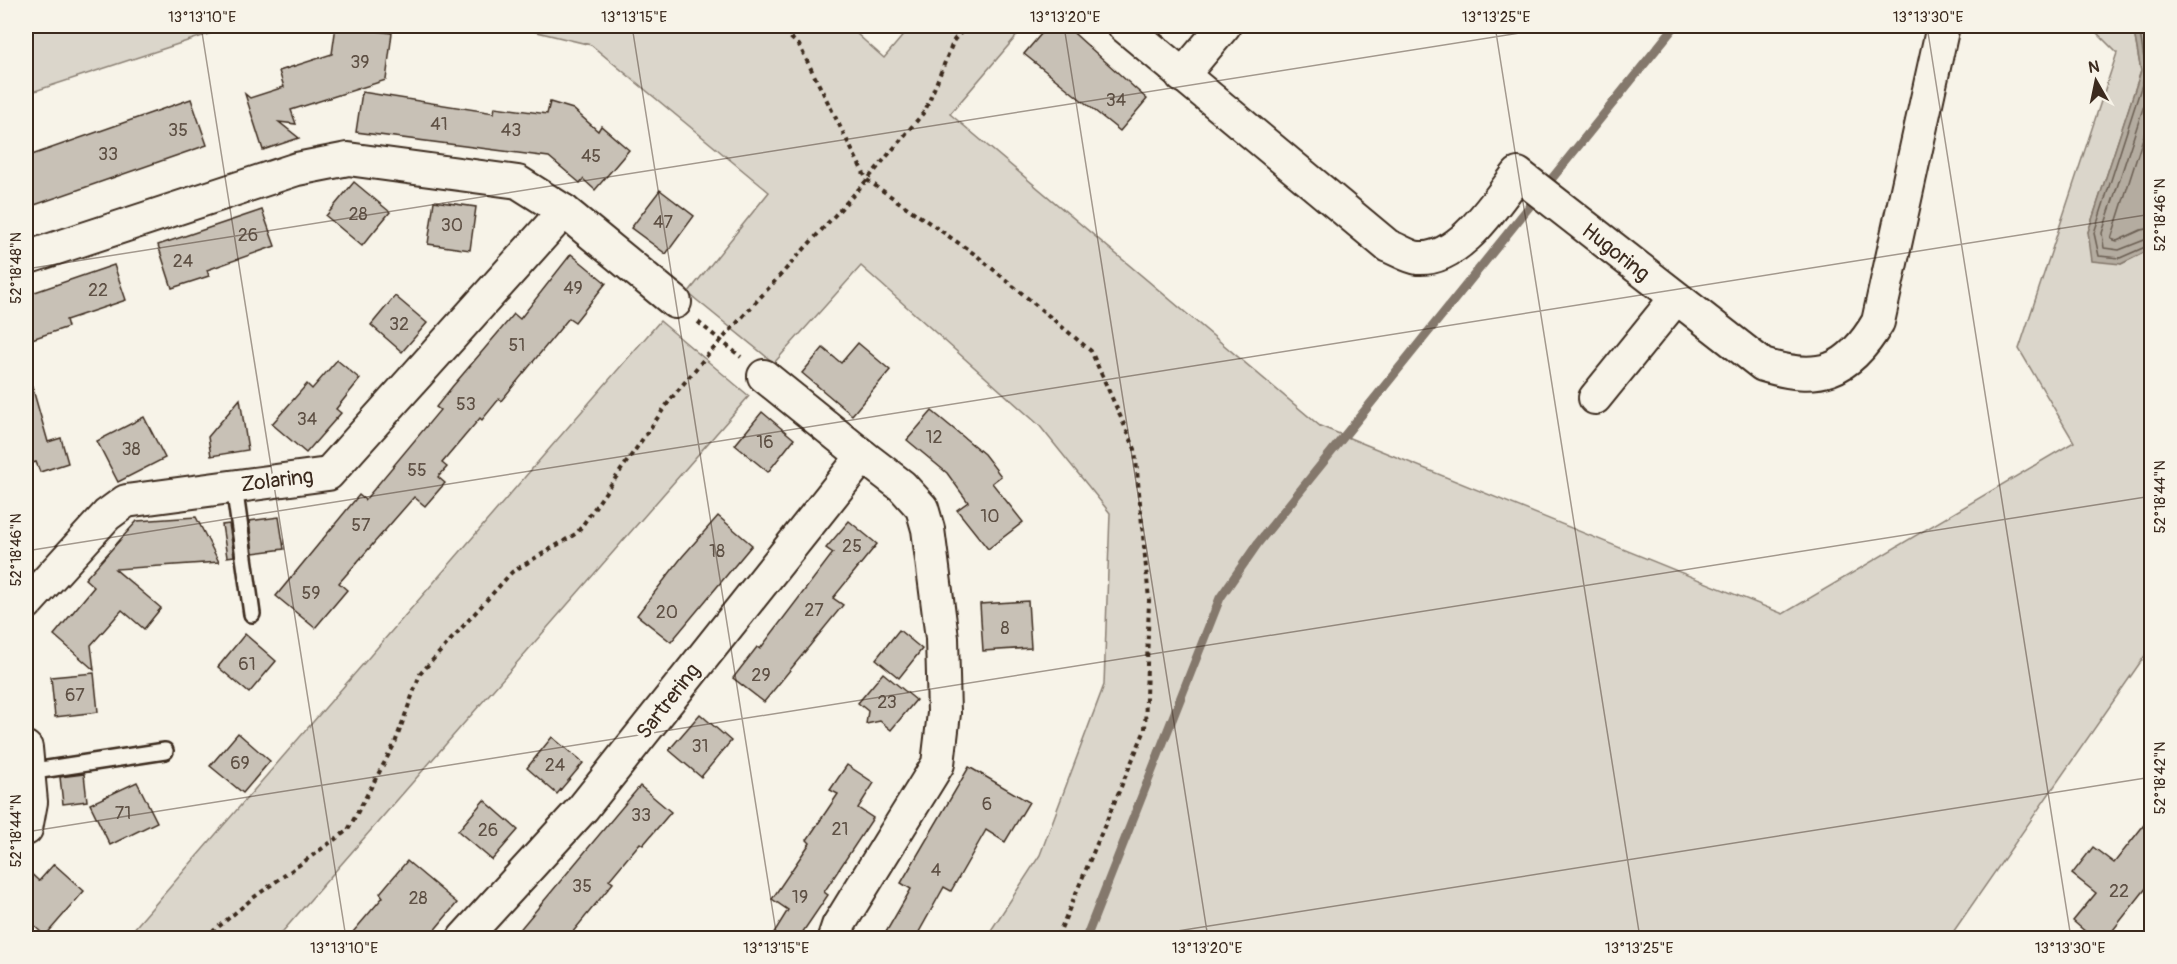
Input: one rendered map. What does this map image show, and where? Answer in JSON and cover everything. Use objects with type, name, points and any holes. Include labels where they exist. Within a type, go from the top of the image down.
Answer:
[{"type":"street","points":[[1124,26],[1182,76],[1224,26]]},
{"type":"street","name":"Hugoring","points":[[1182,76],[1388,246],[1417,258],[1440,256],[1466,238],[1518,174],[1763,365],[1791,373],[1821,373],[1843,363],[1863,346],[1878,322],[1943,26]]},
{"type":"street","points":[[26,258],[297,169],[348,159],[518,182],[564,211],[675,302]]},
{"type":"street","name":"Zolaring","points":[[26,604],[107,515],[126,501],[328,474],[564,211]]},
{"type":"street","points":[[1595,398],[1676,298]]},
{"type":"street","points":[[764,376],[902,486],[922,508],[928,529],[942,638],[944,713],[938,764],[838,926],[834,939]]},
{"type":"street","name":"Sartrering","points":[[465,939],[583,808],[863,456]]},
{"type":"street","points":[[26,829],[31,802],[27,760]]},
{"type":"lane","points":[[234,486],[252,614]]},
{"type":"lane","points":[[27,760],[165,751]]},
{"type":"path","points":[[777,26],[799,45],[867,180],[976,255],[1091,351],[1135,449],[1149,600],[1145,730],[1057,939]]},
{"type":"path","points":[[206,939],[253,898],[348,830],[395,743],[420,674],[512,572],[577,533],[670,400],[720,340],[867,180],[925,111],[954,40],[967,26]]},
{"type":"path","points":[[675,302],[764,376]]},
{"type":"shaded area","points":[[26,26],[233,26],[26,94]]},
{"type":"shaded area","points":[[512,26],[848,26],[884,58],[911,26],[1025,26],[950,114],[1320,426],[1783,614],[2074,442],[2019,349],[2117,53],[2090,26],[2133,26],[2141,71],[2088,232],[2121,264],[2151,249],[2151,647],[1949,938],[986,938],[1040,855],[1104,685],[1110,513],[1039,425],[861,266],[774,363],[688,293],[769,192],[591,45]]},
{"type":"shaded area","points":[[660,321],[749,396],[277,938],[126,938]]},
{"type":"water","points":[[2133,26],[2151,26],[2151,249],[2121,264],[2092,261],[2088,232],[2141,71]]},
{"type":"building","points":[[336,26],[392,33],[386,80],[291,110],[296,124],[279,122],[299,138],[263,150],[245,94],[250,98],[284,87],[279,71],[332,54]]},
{"type":"building","points":[[1048,26],[1066,26],[1147,99],[1120,131],[1024,54]]},
{"type":"building","points":[[362,92],[494,113],[495,107],[547,114],[550,102],[573,109],[598,131],[601,126],[629,150],[595,190],[583,179],[580,183],[549,157],[356,132]]},
{"type":"building","points":[[191,99],[207,145],[26,208],[26,157]]},
{"type":"building","points":[[354,182],[390,212],[362,246],[326,216]]},
{"type":"building","points":[[660,190],[694,216],[666,254],[631,228]]},
{"type":"building","points":[[434,201],[476,207],[470,250],[428,244]]},
{"type":"building","points":[[262,210],[275,246],[207,270],[209,276],[172,288],[158,245]]},
{"type":"building","points":[[571,254],[606,283],[575,322],[569,318],[501,401],[499,399],[482,420],[480,418],[442,463],[447,467],[438,477],[445,483],[425,506],[414,497],[339,583],[347,590],[315,628],[276,596],[359,495],[365,500],[440,410],[436,407],[452,387],[514,314],[520,319]]},
{"type":"building","points":[[114,265],[126,300],[66,320],[68,327],[26,341],[26,295]]},
{"type":"building","points":[[395,296],[427,323],[402,352],[371,325]]},
{"type":"building","points":[[858,343],[890,370],[852,415],[802,373],[823,348],[841,363]]},
{"type":"building","points":[[337,360],[360,379],[336,409],[341,413],[306,453],[272,424],[307,384],[312,389]]},
{"type":"building","points":[[32,386],[48,442],[61,438],[68,463],[40,472],[36,462],[26,465],[26,387]]},
{"type":"building","points":[[240,399],[248,450],[211,456],[208,437]]},
{"type":"building","points":[[932,411],[984,454],[1001,476],[992,483],[1023,522],[988,549],[957,510],[968,502],[947,473],[907,440]]},
{"type":"building","points":[[762,412],[794,439],[768,472],[735,445]]},
{"type":"building","points":[[144,417],[165,458],[118,482],[97,441]]},
{"type":"building","points":[[718,516],[752,545],[671,642],[637,615],[682,557]]},
{"type":"building","points":[[196,517],[219,562],[115,569],[161,608],[144,629],[122,610],[91,645],[94,670],[54,635],[94,587],[85,579],[137,521]]},
{"type":"building","points":[[279,517],[284,549],[253,553],[249,521]]},
{"type":"building","points":[[849,521],[877,544],[833,598],[843,605],[764,702],[733,678],[757,647],[760,649],[833,553],[826,548]]},
{"type":"building","points":[[229,524],[234,556],[227,557],[222,525]]},
{"type":"building","points":[[1028,601],[1031,648],[983,651],[980,604]]},
{"type":"building","points":[[899,630],[922,649],[899,678],[876,659]]},
{"type":"building","points":[[245,634],[276,661],[249,693],[218,667]]},
{"type":"building","points":[[94,673],[98,712],[55,717],[51,677]]},
{"type":"building","points":[[883,673],[916,700],[891,730],[880,721],[866,724],[868,711],[858,703]]},
{"type":"building","points":[[700,714],[731,741],[701,777],[669,750]]},
{"type":"building","points":[[238,733],[270,761],[243,793],[210,766]]},
{"type":"building","points":[[552,737],[583,763],[557,794],[527,768]]},
{"type":"building","points":[[847,765],[874,783],[858,808],[873,818],[824,892],[828,895],[798,939],[770,939],[788,910],[772,899],[810,843],[807,840],[838,794],[830,790]]},
{"type":"building","points":[[969,767],[1029,802],[1005,842],[986,830],[951,891],[944,887],[915,939],[882,939],[911,889],[901,883]]},
{"type":"building","points":[[84,774],[87,801],[63,804],[60,777]]},
{"type":"building","points":[[137,782],[157,822],[110,845],[90,804]]},
{"type":"building","points":[[640,786],[671,812],[643,845],[640,843],[609,880],[613,883],[567,939],[512,939]]},
{"type":"building","points":[[484,800],[518,830],[492,860],[458,831]]},
{"type":"building","points":[[2151,816],[2151,882],[2106,939],[2094,939],[2073,921],[2096,893],[2072,874],[2093,847],[2114,863]]},
{"type":"building","points":[[407,861],[457,903],[427,939],[347,939],[383,897],[380,893]]},
{"type":"building","points":[[54,864],[84,891],[45,936],[26,918],[26,869],[39,881]]},
{"type":"waterway","points":[[1086,938],[1220,598],[1258,543],[1675,26]]}]
